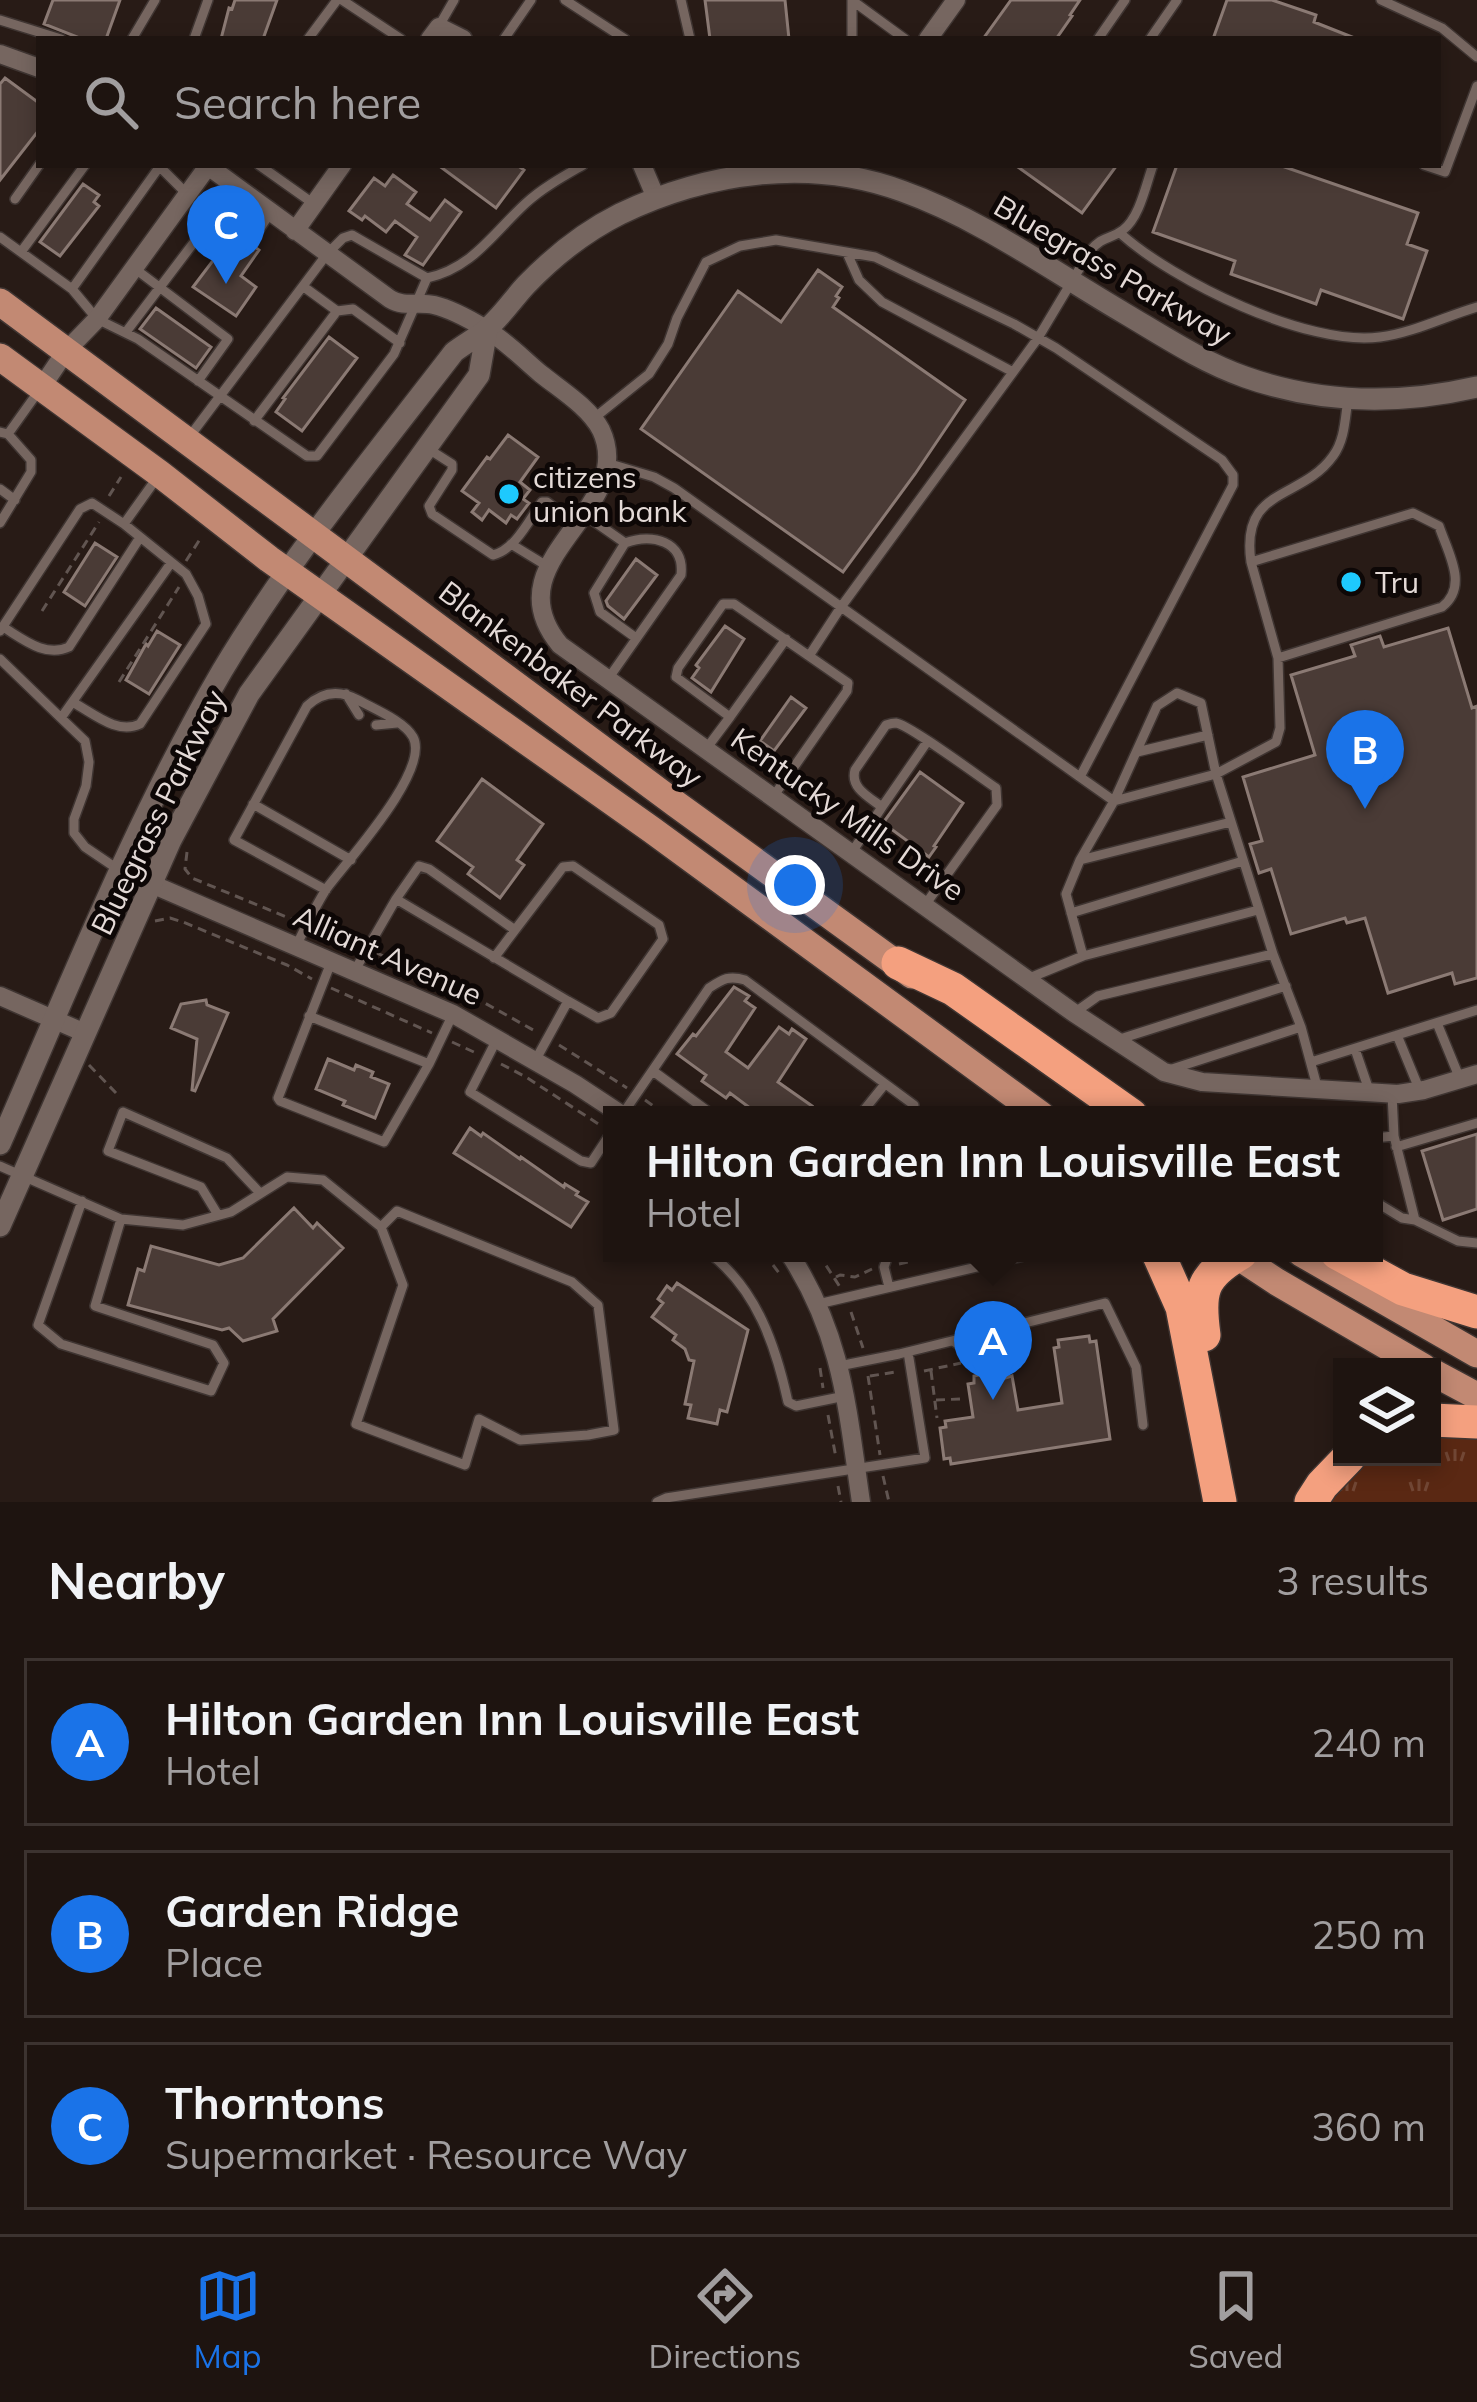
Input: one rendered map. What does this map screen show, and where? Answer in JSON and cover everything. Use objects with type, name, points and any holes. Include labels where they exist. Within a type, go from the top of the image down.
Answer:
[{"type":"highway","points":[[898,964],[953,989],[1118,1106]]},
{"type":"highway","points":[[1162,1262],[1183,1307],[1219,1494]]},
{"type":"highway","points":[[1219,1494],[1201,1308],[1204,1284],[1226,1262]]},
{"type":"highway","points":[[1354,1262],[1403,1288],[1477,1312]]},
{"type":"highway","points":[[1441,1420],[1477,1422]]},
{"type":"highway","points":[[1311,1502],[1340,1466]]},
{"type":"main road","name":"Blankenbaker Parkway","points":[[0,302],[676,804],[1093,1106]]},
{"type":"main road","points":[[0,357],[269,559],[652,830],[1029,1106]]},
{"type":"main road","points":[[1250,1262],[1408,1358]]},
{"type":"main road","points":[[1317,1262],[1477,1354]]},
{"type":"main road","points":[[1441,1377],[1477,1396]]},
{"type":"street","points":[[930,36],[956,0]]},
{"type":"street","points":[[0,54],[36,67]]},
{"type":"street","points":[[41,388],[206,168]]},
{"type":"street","points":[[212,168],[397,304],[431,304],[487,329],[593,419],[607,447],[601,485],[547,566]]},
{"type":"street","points":[[295,231],[340,168]]},
{"type":"street","points":[[644,168],[656,198]]},
{"type":"street","name":"Bluegrass Parkway","points":[[0,1144],[119,870],[224,669],[315,535],[454,352],[487,329],[526,285],[583,236],[616,216],[715,180],[773,172],[869,173],[948,210],[1192,353],[1240,376],[1300,393],[1348,399],[1399,400],[1477,387]]},
{"type":"street","name":"Bluegrass Parkway","points":[[0,1226],[196,790],[249,694],[479,375],[487,329]]},
{"type":"street","name":"Kentucky Mills Drive","points":[[547,566],[540,593],[545,622],[560,645],[1074,1013],[1164,1072],[1202,1082],[1370,1094],[1420,1091],[1469,1077]]},
{"type":"street","name":"Alliant Avenue","points":[[119,870],[453,1014],[608,1106]]},
{"type":"street","points":[[0,996],[86,1033]]},
{"type":"street","points":[[794,1262],[818,1304],[839,1366],[845,1396],[847,1471],[861,1502]]},
{"type":"lane","points":[[134,36],[155,0]]},
{"type":"lane","points":[[195,36],[208,0]]},
{"type":"lane","points":[[310,36],[339,0],[396,36]]},
{"type":"lane","points":[[434,33],[454,0]]},
{"type":"lane","points":[[508,36],[531,0]]},
{"type":"lane","points":[[565,0],[620,36]]},
{"type":"lane","points":[[681,0],[689,36]]},
{"type":"lane","points":[[852,0],[852,36]]},
{"type":"lane","points":[[852,0],[900,36]]},
{"type":"lane","points":[[1100,36],[1125,0]]},
{"type":"lane","points":[[1152,36],[1177,0]]},
{"type":"lane","points":[[1381,0],[1442,28],[1477,57]]},
{"type":"lane","points":[[0,20],[51,36]]},
{"type":"lane","points":[[1433,168],[1445,172],[1477,86]]},
{"type":"lane","points":[[15,199],[37,168]]},
{"type":"lane","points":[[21,253],[83,168]]},
{"type":"lane","points":[[72,289],[158,168]]},
{"type":"lane","points":[[161,168],[188,195]]},
{"type":"lane","points":[[263,168],[314,204]]},
{"type":"lane","points":[[187,440],[343,238],[352,235],[427,278],[452,272],[527,202],[578,168]]},
{"type":"lane","points":[[809,656],[1038,338],[1099,240],[1120,233],[1134,214],[1152,168]]},
{"type":"lane","points":[[126,332],[223,204],[259,230],[270,213]]},
{"type":"lane","points":[[1120,233],[1240,306],[1332,335],[1381,338],[1477,307]]},
{"type":"lane","points":[[0,237],[72,289],[97,319],[126,332],[307,456],[317,456],[394,354],[427,278]]},
{"type":"lane","points":[[593,419],[649,374],[706,262],[740,246],[776,240],[875,257],[1038,338],[1222,460],[1233,484],[1079,777]]},
{"type":"lane","points":[[847,253],[859,280],[882,302],[1013,372]]},
{"type":"lane","points":[[134,268],[228,339],[198,381]]},
{"type":"lane","points":[[304,287],[337,311],[352,309],[400,343]]},
{"type":"lane","points":[[254,421],[337,311]]},
{"type":"lane","points":[[0,523],[31,472],[31,460],[4,433],[41,388]]},
{"type":"lane","points":[[607,463],[674,488],[1114,801],[1216,774],[1276,742],[1280,728],[1278,658],[1248,542],[1259,512],[1331,459],[1343,432],[1348,399]]},
{"type":"lane","points":[[427,447],[452,464],[429,506],[432,514],[493,555],[503,553],[542,502],[625,543],[649,538],[678,552],[681,575],[608,679]]},
{"type":"lane","points":[[124,524],[160,474]]},
{"type":"lane","points":[[0,489],[15,500]]},
{"type":"lane","points":[[74,703],[120,727],[140,724],[206,624],[194,585],[182,572],[124,524],[92,503],[80,509],[2,629],[46,650],[59,652],[69,647],[139,538]]},
{"type":"lane","points":[[1251,562],[1413,513],[1439,526],[1456,582],[1456,592],[1442,607],[1278,658]]},
{"type":"lane","points":[[625,543],[598,583],[595,603],[636,638]]},
{"type":"lane","points":[[511,544],[547,566]]},
{"type":"lane","points":[[61,718],[171,562]]},
{"type":"lane","points":[[730,717],[676,677],[723,604],[734,604],[848,682],[847,692],[773,797]]},
{"type":"lane","points":[[706,749],[786,639]]},
{"type":"lane","points":[[0,659],[85,740],[89,762],[74,833],[85,848],[119,870]]},
{"type":"lane","points":[[1083,956],[1066,895],[1157,706],[1177,693],[1201,703],[1216,774],[1318,1090]]},
{"type":"lane","points":[[346,694],[359,715]]},
{"type":"lane","points":[[296,946],[326,890],[373,834],[417,752],[413,737],[398,724],[346,694],[319,695],[308,706],[234,840],[326,890]]},
{"type":"lane","points":[[882,807],[853,778],[886,725],[895,723],[996,788],[997,805],[925,905]]},
{"type":"lane","points":[[376,725],[398,724]]},
{"type":"lane","points":[[1137,752],[1208,735]]},
{"type":"lane","points":[[852,853],[928,742]]},
{"type":"lane","points":[[253,804],[351,860]]},
{"type":"lane","points":[[1080,860],[1231,822]]},
{"type":"lane","points":[[1071,913],[1243,861]]},
{"type":"lane","points":[[355,970],[419,866],[514,930]]},
{"type":"lane","points":[[396,898],[494,958],[598,1018],[611,1013],[663,939],[659,925],[574,866],[563,867],[494,958]]},
{"type":"lane","points":[[1027,979],[1083,956],[1258,910]]},
{"type":"lane","points":[[1074,1013],[1098,997],[1273,954]]},
{"type":"lane","points":[[332,960],[278,1100],[384,1142],[453,1014]]},
{"type":"lane","points":[[628,1106],[709,988],[734,976],[914,1106]]},
{"type":"lane","points":[[1115,1040],[1286,986]]},
{"type":"lane","points":[[535,1060],[568,1001]]},
{"type":"lane","points":[[1311,1062],[1477,1010]]},
{"type":"lane","points":[[309,1016],[429,1064]]},
{"type":"lane","points":[[1437,1023],[1469,1077]]},
{"type":"lane","points":[[1164,1072],[1301,1027]]},
{"type":"lane","points":[[1397,1035],[1420,1091]]},
{"type":"lane","points":[[497,1039],[470,1092],[581,1161],[591,1163],[603,1145]]},
{"type":"lane","points":[[1355,1048],[1370,1094]]},
{"type":"lane","points":[[652,1071],[701,1106]]},
{"type":"lane","points":[[867,1106],[885,1084]]},
{"type":"lane","points":[[1392,1094],[1395,1142],[1415,1220]]},
{"type":"lane","points":[[218,1215],[201,1187],[108,1151],[123,1112],[227,1159],[260,1193]]},
{"type":"lane","points":[[1383,1140],[1395,1142],[1477,1123]]},
{"type":"lane","points":[[0,1166],[121,1219],[183,1225],[231,1212],[287,1177],[323,1180],[381,1227],[404,1285],[356,1424],[465,1465],[479,1419],[520,1440],[614,1430],[598,1305],[572,1282],[397,1210],[381,1227]]},
{"type":"lane","points":[[82,1201],[38,1325],[62,1344],[211,1391],[224,1364],[213,1345],[95,1306],[121,1219]]},
{"type":"lane","points":[[1383,1206],[1458,1241],[1477,1244]]},
{"type":"lane","points":[[720,1262],[760,1313],[788,1402],[796,1406],[845,1396]]},
{"type":"lane","points":[[886,1262],[889,1287]]},
{"type":"lane","points":[[818,1304],[997,1262]]},
{"type":"lane","points":[[839,1366],[1105,1303],[1136,1367],[1143,1425]]},
{"type":"lane","points":[[995,1352],[1003,1351],[1014,1326]]},
{"type":"lane","points":[[953,1341],[976,1356]]},
{"type":"lane","points":[[657,1502],[925,1459],[908,1352]]},
{"type":"path","points":[[42,611],[100,521],[121,477]]},
{"type":"path","points":[[118,682],[178,590],[182,572],[202,536]]},
{"type":"path","points":[[189,846],[184,859],[192,878],[483,1002],[653,1106]]},
{"type":"path","points":[[771,1262],[786,1282]]},
{"type":"path","points":[[819,1358],[824,1400],[847,1471],[841,1502]]},
{"type":"path","points":[[931,1369],[937,1418]]},
{"type":"path","points":[[934,1400],[960,1399]]},
{"type":"green space","points":[[1441,1431],[1477,1432],[1477,1502],[1321,1502],[1350,1468],[1441,1466]]},
{"type":"building","points":[[53,0],[120,0],[107,36],[74,36],[44,24]]},
{"type":"building","points":[[235,0],[277,0],[264,36],[222,36]]},
{"type":"building","points":[[705,0],[785,0],[789,36],[710,36]]},
{"type":"building","points":[[1011,0],[1080,0],[1058,36],[985,36]]},
{"type":"building","points":[[1227,0],[1272,0],[1316,15],[1314,22],[1349,36],[1214,36]]},
{"type":"building","points":[[5,78],[36,101],[36,134],[0,180],[0,84]]},
{"type":"building","points":[[442,168],[524,170],[496,208]]},
{"type":"building","points":[[1019,168],[1115,168],[1082,213]]},
{"type":"building","points":[[1176,168],[1288,168],[1418,213],[1407,244],[1427,251],[1403,319],[1321,290],[1316,304],[1231,274],[1235,261],[1153,232]]},
{"type":"building","points":[[393,175],[416,192],[407,204],[430,220],[445,200],[461,212],[423,265],[405,255],[417,237],[395,221],[386,232],[349,211],[374,178],[385,186]]},
{"type":"building","points":[[83,184],[99,195],[94,202],[99,206],[60,256],[40,242]]},
{"type":"building","points":[[223,224],[259,250],[241,276],[256,287],[236,316],[193,287],[224,246],[213,238]]},
{"type":"building","points":[[818,270],[842,287],[833,307],[965,400],[843,572],[641,429],[738,291],[781,322]]},
{"type":"building","points":[[156,308],[211,347],[196,368],[140,329]]},
{"type":"building","points":[[329,337],[357,358],[302,431],[276,412]]},
{"type":"building","points":[[508,435],[538,457],[520,482],[530,490],[523,499],[529,503],[517,519],[511,515],[506,523],[489,510],[482,520],[472,512],[479,503],[462,491]]},
{"type":"building","points":[[95,543],[117,557],[85,606],[64,592]]},
{"type":"building","points":[[636,559],[657,575],[624,619],[606,601]]},
{"type":"building","points":[[725,626],[744,639],[711,692],[692,678]]},
{"type":"building","points":[[1448,628],[1472,708],[1477,706],[1477,978],[1455,984],[1452,973],[1388,993],[1365,918],[1347,923],[1345,918],[1291,934],[1271,869],[1259,873],[1250,844],[1262,841],[1243,777],[1315,755],[1291,675],[1355,656],[1351,645],[1380,636],[1384,647]]},
{"type":"building","points":[[157,631],[180,645],[149,694],[126,680]]},
{"type":"building","points":[[791,697],[806,708],[774,751],[760,741]]},
{"type":"building","points":[[920,772],[963,803],[929,857],[883,823]]},
{"type":"building","points":[[482,779],[543,824],[517,860],[524,865],[500,898],[468,874],[473,867],[437,841]]},
{"type":"building","points":[[734,987],[749,996],[745,1001],[755,1008],[726,1052],[748,1068],[779,1027],[789,1034],[792,1029],[806,1039],[778,1082],[812,1106],[747,1106],[730,1093],[726,1098],[702,1081],[706,1075],[677,1054]]},
{"type":"building","points":[[206,1000],[207,1005],[228,1013],[195,1091],[197,1039],[171,1028],[181,1004]]},
{"type":"building","points":[[328,1059],[354,1070],[356,1065],[389,1084],[375,1118],[316,1089]]},
{"type":"building","points":[[470,1128],[578,1192],[588,1202],[571,1227],[454,1153]]},
{"type":"building","points":[[1477,1134],[1477,1209],[1443,1220],[1422,1151]]},
{"type":"building","points":[[294,1208],[343,1248],[273,1319],[277,1331],[243,1341],[229,1328],[128,1305],[138,1269],[144,1271],[151,1246],[219,1265],[243,1258]]},
{"type":"building","points":[[677,1283],[748,1330],[727,1412],[720,1410],[717,1424],[688,1418],[691,1405],[685,1404],[694,1361],[673,1340],[676,1335],[652,1317],[663,1303],[658,1299],[667,1286],[672,1290]]},
{"type":"building","points":[[1089,1336],[1090,1342],[1096,1341],[1110,1439],[951,1464],[950,1458],[944,1459],[940,1428],[946,1427],[945,1421],[973,1417],[968,1384],[974,1383],[985,1358],[979,1347],[989,1346],[987,1355],[996,1361],[998,1372],[1004,1371],[1005,1378],[1012,1376],[1018,1410],[1062,1403],[1054,1348],[1059,1347],[1058,1340]]},
{"type":"place","name":"Thorntons","points":[[226,284]]},
{"type":"place","name":"citizens union bank","points":[[509,494]]},
{"type":"place","name":"Tru","points":[[1351,582]]},
{"type":"place","name":"Garden Ridge","points":[[1365,809]]},
{"type":"place","name":"Hilton Garden Inn Louisville East","points":[[993,1400]]}]
